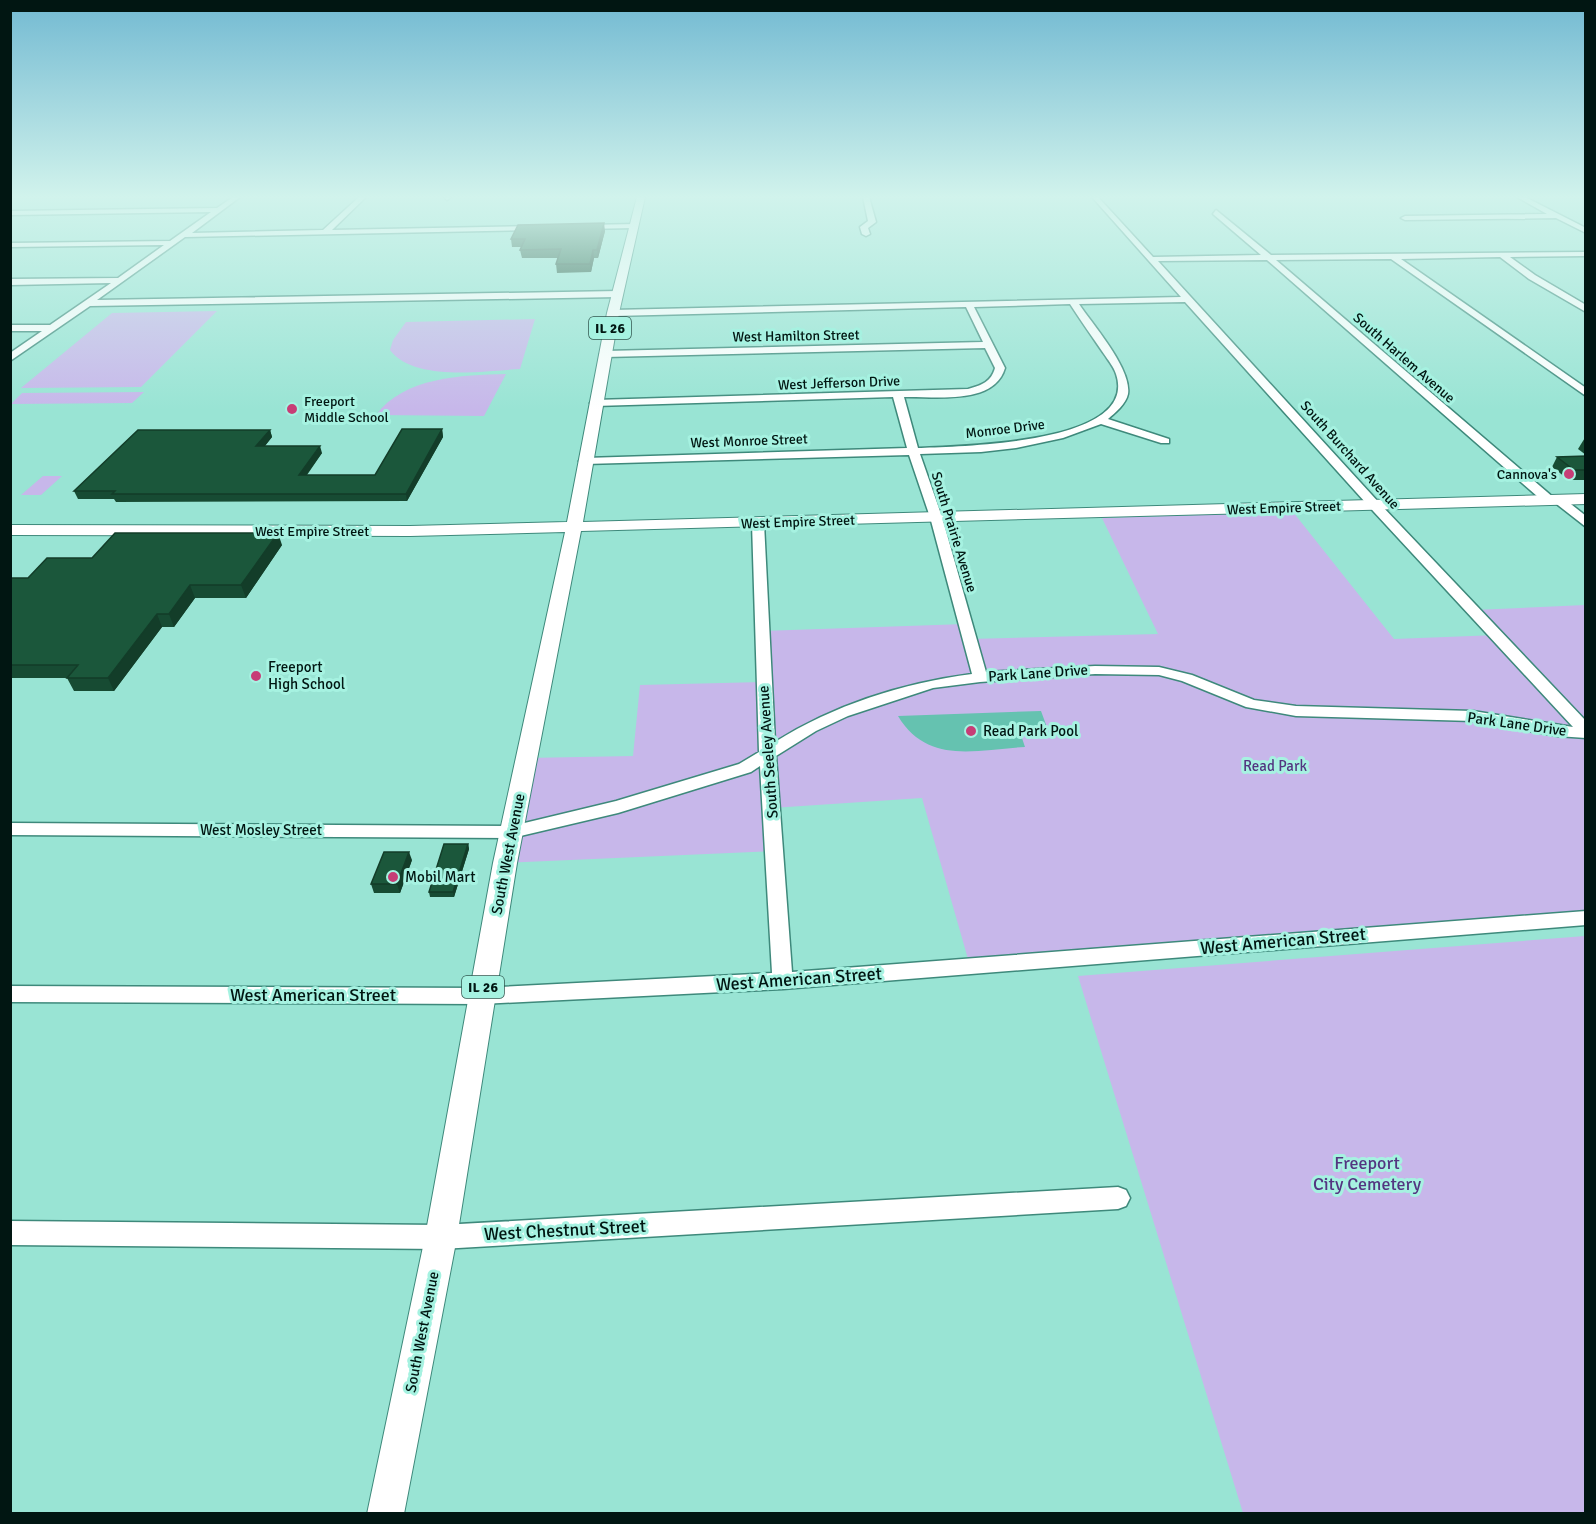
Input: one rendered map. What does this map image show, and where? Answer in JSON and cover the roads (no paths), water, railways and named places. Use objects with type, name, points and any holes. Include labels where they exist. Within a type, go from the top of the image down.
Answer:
[{"type":"main road","name":"South West Avenue","points":[[385,1514],[441,1237],[481,996],[512,832],[574,528],[595,403],[624,268]]},
{"type":"main road","name":"West Empire Street","points":[[10,530],[410,531],[574,528],[1586,499]]},
{"type":"street","points":[[10,358],[137,268]]},
{"type":"street","name":"South Burchard Avenue","points":[[1159,268],[1375,506],[1586,732]]},
{"type":"street","name":"South Harlem Avenue","points":[[1279,268],[1553,500]]},
{"type":"street","points":[[1409,268],[1586,393]]},
{"type":"street","points":[[1520,268],[1586,309]]},
{"type":"street","points":[[10,282],[120,280]]},
{"type":"street","points":[[88,303],[618,294]]},
{"type":"street","points":[[613,313],[1187,299]]},
{"type":"street","name":"Monroe Drive","points":[[913,451],[1020,445],[1053,438],[1099,420],[1122,397],[1121,373],[1073,302]]},
{"type":"street","name":"West Jefferson Drive","points":[[595,403],[898,395],[969,392],[988,387],[998,379],[1000,368],[969,304]]},
{"type":"street","points":[[10,328],[53,328]]},
{"type":"street","name":"West Hamilton Street","points":[[605,354],[988,345]]},
{"type":"street","name":"South Prairie Avenue","points":[[898,395],[913,451],[936,517],[980,677]]},
{"type":"street","points":[[1099,420],[1165,441]]},
{"type":"street","name":"West Monroe Street","points":[[585,460],[913,451]]},
{"type":"street","points":[[1553,500],[1586,523]]},
{"type":"street","name":"South Seeley Avenue","points":[[758,523],[767,754],[783,981]]},
{"type":"street","name":"Park Lane Drive","points":[[512,832],[651,797],[745,768],[810,727],[842,713],[931,684],[980,677],[1095,670],[1159,671],[1187,678],[1251,704],[1296,711],[1473,716],[1557,731],[1586,732]]},
{"type":"street","name":"West Mosley Street","points":[[10,829],[512,832]]},
{"type":"street","name":"West American Street","points":[[10,994],[481,996],[783,981],[1586,918]]},
{"type":"street","name":"West Chestnut Street","points":[[10,1233],[441,1237],[1118,1198]]},
{"type":"place","name":"Freeport Middle School","points":[[292,409]]},
{"type":"place","name":"Cannova's","points":[[1569,474]]},
{"type":"place","name":"Freeport High School","points":[[256,676]]},
{"type":"place","name":"Read Park Pool","points":[[971,731]]},
{"type":"place","name":"Mobil Mart","points":[[393,877]]},
{"type":"park label","name":"Read Park","points":[[1275,766]]},
{"type":"park label","name":"Freeport City Cemetery","points":[[1367,1173]]}]
